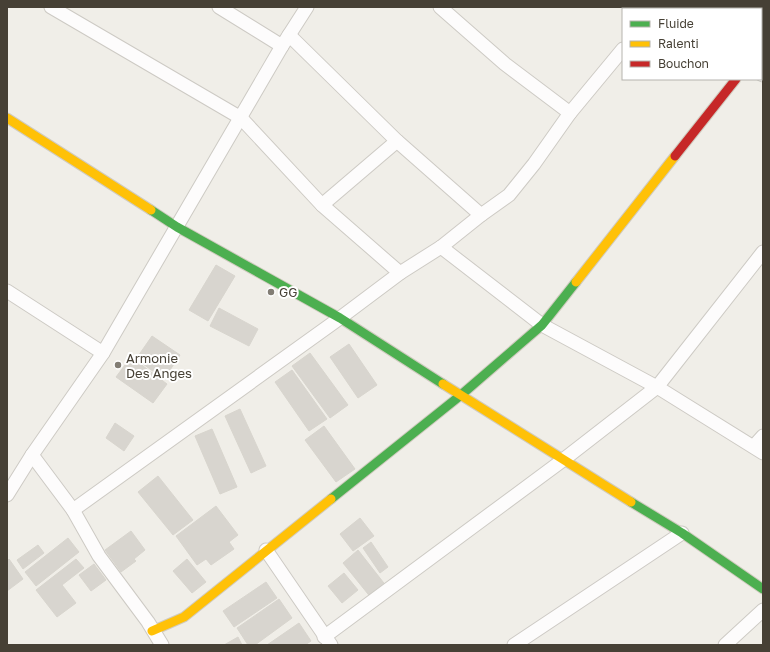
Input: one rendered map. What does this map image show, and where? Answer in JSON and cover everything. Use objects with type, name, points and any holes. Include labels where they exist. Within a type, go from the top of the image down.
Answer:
[{"type":"street","points":[[51,7],[241,118],[322,205],[400,273]]},
{"type":"street","points":[[219,7],[285,40],[396,141],[481,214]]},
{"type":"street","points":[[7,495],[32,454],[103,353],[285,40],[307,7]]},
{"type":"street","points":[[440,7],[505,64],[570,113]]},
{"type":"street","points":[[73,510],[340,318],[400,273],[441,247],[481,214],[509,195],[534,164],[570,113],[622,50]]},
{"type":"street","points":[[152,631],[184,617],[461,395],[542,325],[735,80]]},
{"type":"street","points":[[7,118],[177,227],[340,318],[563,460],[682,533],[763,589]]},
{"type":"street","points":[[322,205],[396,141]]},
{"type":"street","points":[[441,247],[542,325],[657,387],[758,450],[763,436]]},
{"type":"street","points":[[266,550],[328,641],[657,387],[763,252]]},
{"type":"street","points":[[7,291],[103,353]]},
{"type":"street","points":[[32,454],[73,510],[99,556],[148,622],[152,631],[162,645]]},
{"type":"street","points":[[514,645],[682,533]]},
{"type":"street","points":[[725,645],[763,610]]},
{"type":"building","points":[[216,265],[235,276],[208,321],[189,310]]},
{"type":"building","points":[[219,308],[258,329],[249,346],[210,326]]},
{"type":"building","points":[[152,336],[180,355],[164,379],[136,359]]},
{"type":"building","points":[[349,344],[377,385],[358,398],[330,357]]},
{"type":"building","points":[[310,353],[348,405],[330,418],[292,366]]},
{"type":"building","points":[[131,357],[167,384],[153,403],[116,377]]},
{"type":"building","points":[[292,370],[327,419],[309,431],[275,382]]},
{"type":"building","points":[[240,409],[266,466],[251,473],[225,416]]},
{"type":"building","points":[[115,423],[134,436],[124,451],[106,438]]},
{"type":"building","points":[[324,426],[355,469],[336,482],[305,440]]},
{"type":"building","points":[[212,429],[237,487],[220,494],[195,436]]},
{"type":"building","points":[[158,476],[193,520],[173,535],[138,492]]},
{"type":"building","points":[[216,506],[238,535],[229,542],[234,549],[211,565],[206,559],[197,565],[176,536]]},
{"type":"building","points":[[360,518],[374,536],[353,551],[340,534]]},
{"type":"building","points":[[131,531],[145,550],[134,559],[136,561],[121,572],[105,550]]},
{"type":"building","points":[[68,538],[79,552],[36,586],[25,572]]},
{"type":"building","points":[[371,542],[388,567],[380,573],[363,548]]},
{"type":"building","points":[[38,545],[44,553],[23,569],[17,560]]},
{"type":"building","points":[[358,550],[387,587],[372,599],[343,563]]},
{"type":"building","points":[[9,559],[23,579],[7,591],[7,561]]},
{"type":"building","points":[[76,559],[84,568],[62,585],[76,603],[57,617],[36,590]]},
{"type":"building","points":[[187,559],[206,582],[192,593],[173,571]]},
{"type":"building","points":[[94,564],[106,580],[91,591],[79,575]]},
{"type":"building","points":[[344,573],[358,590],[342,603],[328,586]]},
{"type":"building","points":[[266,582],[277,598],[234,627],[223,611]]},
{"type":"building","points":[[279,599],[292,618],[255,645],[248,645],[237,628]]},
{"type":"building","points":[[299,623],[311,641],[305,645],[267,645]]},
{"type":"building","points":[[238,637],[242,645],[224,645]]},
{"type":"traffic: fast","points":[[151,210],[177,227],[340,318],[443,384]]},
{"type":"traffic: fast","points":[[331,499],[461,395],[542,325],[576,282]]},
{"type":"traffic: fast","points":[[631,502],[682,533],[763,589]]},
{"type":"traffic: slow","points":[[7,118],[151,210]]},
{"type":"traffic: slow","points":[[576,282],[675,156]]},
{"type":"traffic: slow","points":[[443,384],[631,502]]},
{"type":"traffic: slow","points":[[152,631],[184,617],[331,499]]},
{"type":"traffic: jam","points":[[675,156],[735,80]]},
{"type":"place","name":"GG","points":[[271,292]]},
{"type":"place","name":"Armonie Des Anges","points":[[118,365]]}]
